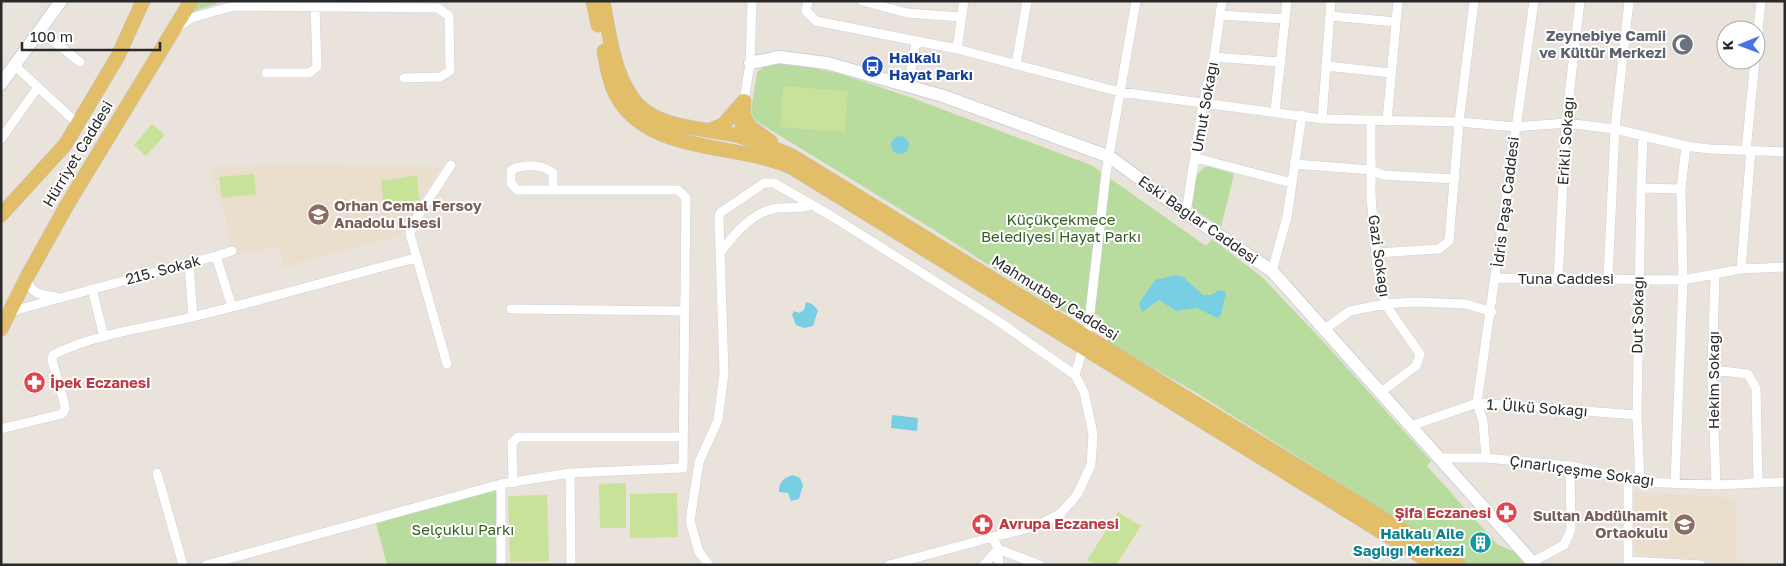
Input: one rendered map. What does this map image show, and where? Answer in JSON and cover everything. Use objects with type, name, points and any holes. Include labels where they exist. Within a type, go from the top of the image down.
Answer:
[{"type":"main road","points":[[1,84],[61,1]]},
{"type":"main road","name":"Hürriyet Caddesi","points":[[1,214],[65,145],[118,56],[143,1]]},
{"type":"main road","name":"Mahmutbey Caddesi","points":[[593,1],[608,71],[616,95],[639,123],[654,132],[678,140],[760,156],[792,168],[1085,343],[1440,561]]},
{"type":"main road","name":"Mahmutbey Caddesi","points":[[603,1],[616,64],[631,98],[644,110],[659,119],[734,135],[785,153],[920,233],[1085,343],[1398,542],[1440,561],[1459,565]]},
{"type":"main road","name":"Hürriyet Caddesi","points":[[1,329],[10,314],[26,277],[117,119],[190,2]]},
{"type":"main road","name":"Eski Bağlar Caddesi","points":[[750,63],[780,57],[827,63],[942,96],[1110,157],[1186,213],[1272,271],[1534,563]]},
{"type":"main road","points":[[729,150],[744,101]]},
{"type":"main road","points":[[710,130],[723,125],[744,101]]},
{"type":"main road","points":[[744,101],[744,116],[750,128],[785,153]]},
{"type":"main road","points":[[734,135],[744,116]]},
{"type":"main road","points":[[1398,542],[1411,553],[1418,565]]},
{"type":"street","points":[[744,101],[750,63],[752,1]]},
{"type":"street","points":[[808,1],[806,11],[816,21],[957,49],[1120,92],[1322,119],[1459,122],[1516,127],[1566,123],[1615,129],[1686,146],[1785,152]]},
{"type":"street","points":[[862,1],[907,13],[961,18]]},
{"type":"street","points":[[957,49],[964,1]]},
{"type":"street","points":[[1016,65],[1026,1]]},
{"type":"street","points":[[1075,375],[1085,343],[1106,173],[1136,1]]},
{"type":"street","name":"Umut Sokağı","points":[[1186,213],[1203,103],[1214,57],[1222,1]]},
{"type":"street","points":[[1275,112],[1287,1]]},
{"type":"street","points":[[1322,119],[1331,1]]},
{"type":"street","points":[[1387,121],[1398,1]]},
{"type":"street","points":[[1376,253],[1439,249],[1444,247],[1450,237],[1459,122],[1474,1]]},
{"type":"street","name":"İdris Paşa Caddesi","points":[[1477,403],[1492,312],[1534,1]]},
{"type":"street","name":"Erikli Sokağı","points":[[1558,280],[1566,123],[1580,1]]},
{"type":"street","points":[[1608,278],[1615,129],[1629,1]]},
{"type":"street","points":[[1759,20],[1761,1]]},
{"type":"street","points":[[173,32],[191,18],[231,4],[438,8],[449,16],[450,71],[440,77],[404,78]]},
{"type":"street","points":[[266,73],[309,73],[316,67],[316,7]]},
{"type":"street","points":[[1220,15],[1285,18]]},
{"type":"street","points":[[1330,16],[1396,22]]},
{"type":"street","points":[[39,30],[80,62]]},
{"type":"street","points":[[908,86],[916,42]]},
{"type":"street","points":[[1214,57],[1280,62]]},
{"type":"street","points":[[14,66],[78,124]]},
{"type":"street","points":[[1326,66],[1391,73]]},
{"type":"street","points":[[1740,269],[1754,70]]},
{"type":"street","points":[[1,139],[38,87]]},
{"type":"street","points":[[1272,271],[1287,217],[1302,115]]},
{"type":"street","name":"Gazi Sokağı","points":[[1371,120],[1371,170],[1376,253],[1385,304],[1420,354],[1416,366],[1381,392]]},
{"type":"street","name":"Dut Sokağı","points":[[1640,482],[1637,415],[1638,279],[1643,136]]},
{"type":"street","points":[[1675,483],[1683,280],[1681,189],[1686,146]]},
{"type":"street","points":[[1196,158],[1292,183]]},
{"type":"street","points":[[1294,164],[1371,170],[1383,175],[1455,179]]},
{"type":"street","points":[[446,364],[410,234],[414,222],[451,165]]},
{"type":"street","points":[[206,565],[229,562],[501,484],[570,473],[683,468],[686,198],[678,190],[516,190],[511,183],[511,170],[519,166],[546,167],[553,173],[554,189]]},
{"type":"street","points":[[709,565],[699,552],[690,521],[698,462],[718,420],[724,373],[718,225],[720,213],[764,183],[774,183],[812,205],[995,318],[1075,375],[1084,392],[1092,434],[1091,465],[1077,495],[1061,514],[1037,526],[889,565]]},
{"type":"street","points":[[1641,188],[1681,189]]},
{"type":"street","points":[[720,253],[735,234],[758,214],[777,208],[812,205]]},
{"type":"street","points":[[216,256],[232,251]]},
{"type":"street","name":"215. Sokak","points":[[10,314],[22,308],[58,297],[216,256],[232,307]]},
{"type":"street","points":[[1,429],[62,414],[65,409],[53,366],[53,355],[104,338],[232,307],[416,258]]},
{"type":"street","points":[[189,264],[193,317]]},
{"type":"street","name":"Tuna Caddesi","points":[[1496,278],[1683,280],[1740,269],[1785,268]]},
{"type":"street","name":"Hekim Sokağı","points":[[1715,275],[1712,370],[1716,485]]},
{"type":"street","points":[[26,277],[29,287],[33,292],[40,295],[58,297]]},
{"type":"street","points":[[92,289],[104,338]]},
{"type":"street","points":[[1325,329],[1350,310],[1385,304],[1415,302],[1466,304],[1492,312]]},
{"type":"street","points":[[511,309],[684,311]]},
{"type":"street","points":[[1712,370],[1748,374],[1756,388],[1758,483]]},
{"type":"street","points":[[1477,403],[1483,421],[1486,458]]},
{"type":"street","name":"1. Ülkü Sokağı","points":[[1411,426],[1477,403],[1637,415]]},
{"type":"street","points":[[513,483],[512,443],[518,437],[683,437]]},
{"type":"street","name":"Çınarlıçeşme Sokağı","points":[[1440,458],[1486,458],[1570,466],[1640,482],[1716,485],[1785,482]]},
{"type":"street","points":[[1534,563],[1564,545],[1571,530],[1570,466]]},
{"type":"street","points":[[157,473],[183,565]]},
{"type":"street","points":[[570,473],[571,565]]},
{"type":"street","points":[[1628,478],[1628,563],[1701,565]]},
{"type":"street","points":[[500,565],[501,484]]},
{"type":"street","points":[[993,537],[998,549],[999,565]]},
{"type":"street","points":[[984,565],[998,549]]},
{"type":"street","points":[[998,549],[1040,565]]},
{"type":"shaded area","name":"Orhan Cemal Fersoy Anadolu Lisesi","points":[[281,165],[440,167],[400,236],[318,257],[284,268],[278,247],[233,256],[226,219],[209,167]]},
{"type":"shaded area","name":"Sultan Abdülhamit Ortaokulu","points":[[1632,492],[1736,498],[1737,563],[1640,556],[1633,551]]},
{"type":"green space","points":[[195,1],[215,1],[217,4],[189,13]]},
{"type":"green space","name":"Küçükçekmece Belediyesi Hayat Parkı","points":[[781,61],[841,74],[912,98],[1091,165],[1206,246],[1212,239],[1262,277],[1321,339],[1431,461],[1427,466],[1498,545],[1515,552],[1527,565],[1470,565],[1195,392],[1107,342],[1108,330],[1098,315],[1070,315],[1054,307],[931,228],[756,121],[751,112],[757,72],[766,65]]},
{"type":"green space","points":[[783,86],[848,91],[845,132],[780,127]]},
{"type":"green space","points":[[152,124],[165,135],[146,156],[134,145]]},
{"type":"green space","points":[[1208,166],[1234,174],[1221,227],[1193,209],[1192,205],[1196,177]]},
{"type":"green space","points":[[254,174],[256,194],[222,198],[219,177]]},
{"type":"green space","points":[[417,175],[419,200],[384,205],[381,181]]},
{"type":"green space","points":[[626,483],[626,528],[600,528],[599,484]]},
{"type":"green space","name":"Selçuklu Parkı","points":[[501,484],[499,565],[387,565],[375,519]]},
{"type":"green space","points":[[677,493],[678,537],[630,538],[630,494]]},
{"type":"green space","points":[[547,495],[549,561],[510,562],[508,496]]},
{"type":"green space","points":[[1118,512],[1141,526],[1116,565],[1095,565],[1087,560]]},
{"type":"water","points":[[900,136],[906,139],[909,145],[906,151],[900,154],[894,151],[891,145],[894,139]]},
{"type":"water","points":[[1175,275],[1183,277],[1203,295],[1211,295],[1219,290],[1226,292],[1221,315],[1217,318],[1197,308],[1176,311],[1159,300],[1142,312],[1139,303],[1155,280]]},
{"type":"water","points":[[806,302],[812,304],[818,310],[813,326],[804,328],[796,325],[792,315],[794,311],[799,313],[804,310]]},
{"type":"water","points":[[892,415],[918,418],[917,431],[891,428]]},
{"type":"water","points":[[793,475],[800,478],[803,485],[799,499],[791,501],[788,493],[779,492],[779,489],[782,481]]},
{"type":"place","name":"Zeynebiye Camii ve Kültür Merkezi","points":[[1682,45]]},
{"type":"place","name":"Halkalı Hayat Parkı","points":[[873,67]]},
{"type":"place","name":"Orhan Cemal Fersoy Anadolu Lisesi","points":[[318,215]]},
{"type":"place","name":"İpek Eczanesi","points":[[34,383]]},
{"type":"place","name":"Şifa Eczanesi","points":[[1507,513]]},
{"type":"place","name":"Avrupa Eczanesi","points":[[983,524]]},
{"type":"place","name":"Sultan Abdülhamit Ortaokulu","points":[[1684,525]]},
{"type":"place","name":"Halkalı Aile Sağlığı Merkezi","points":[[1480,543]]}]
